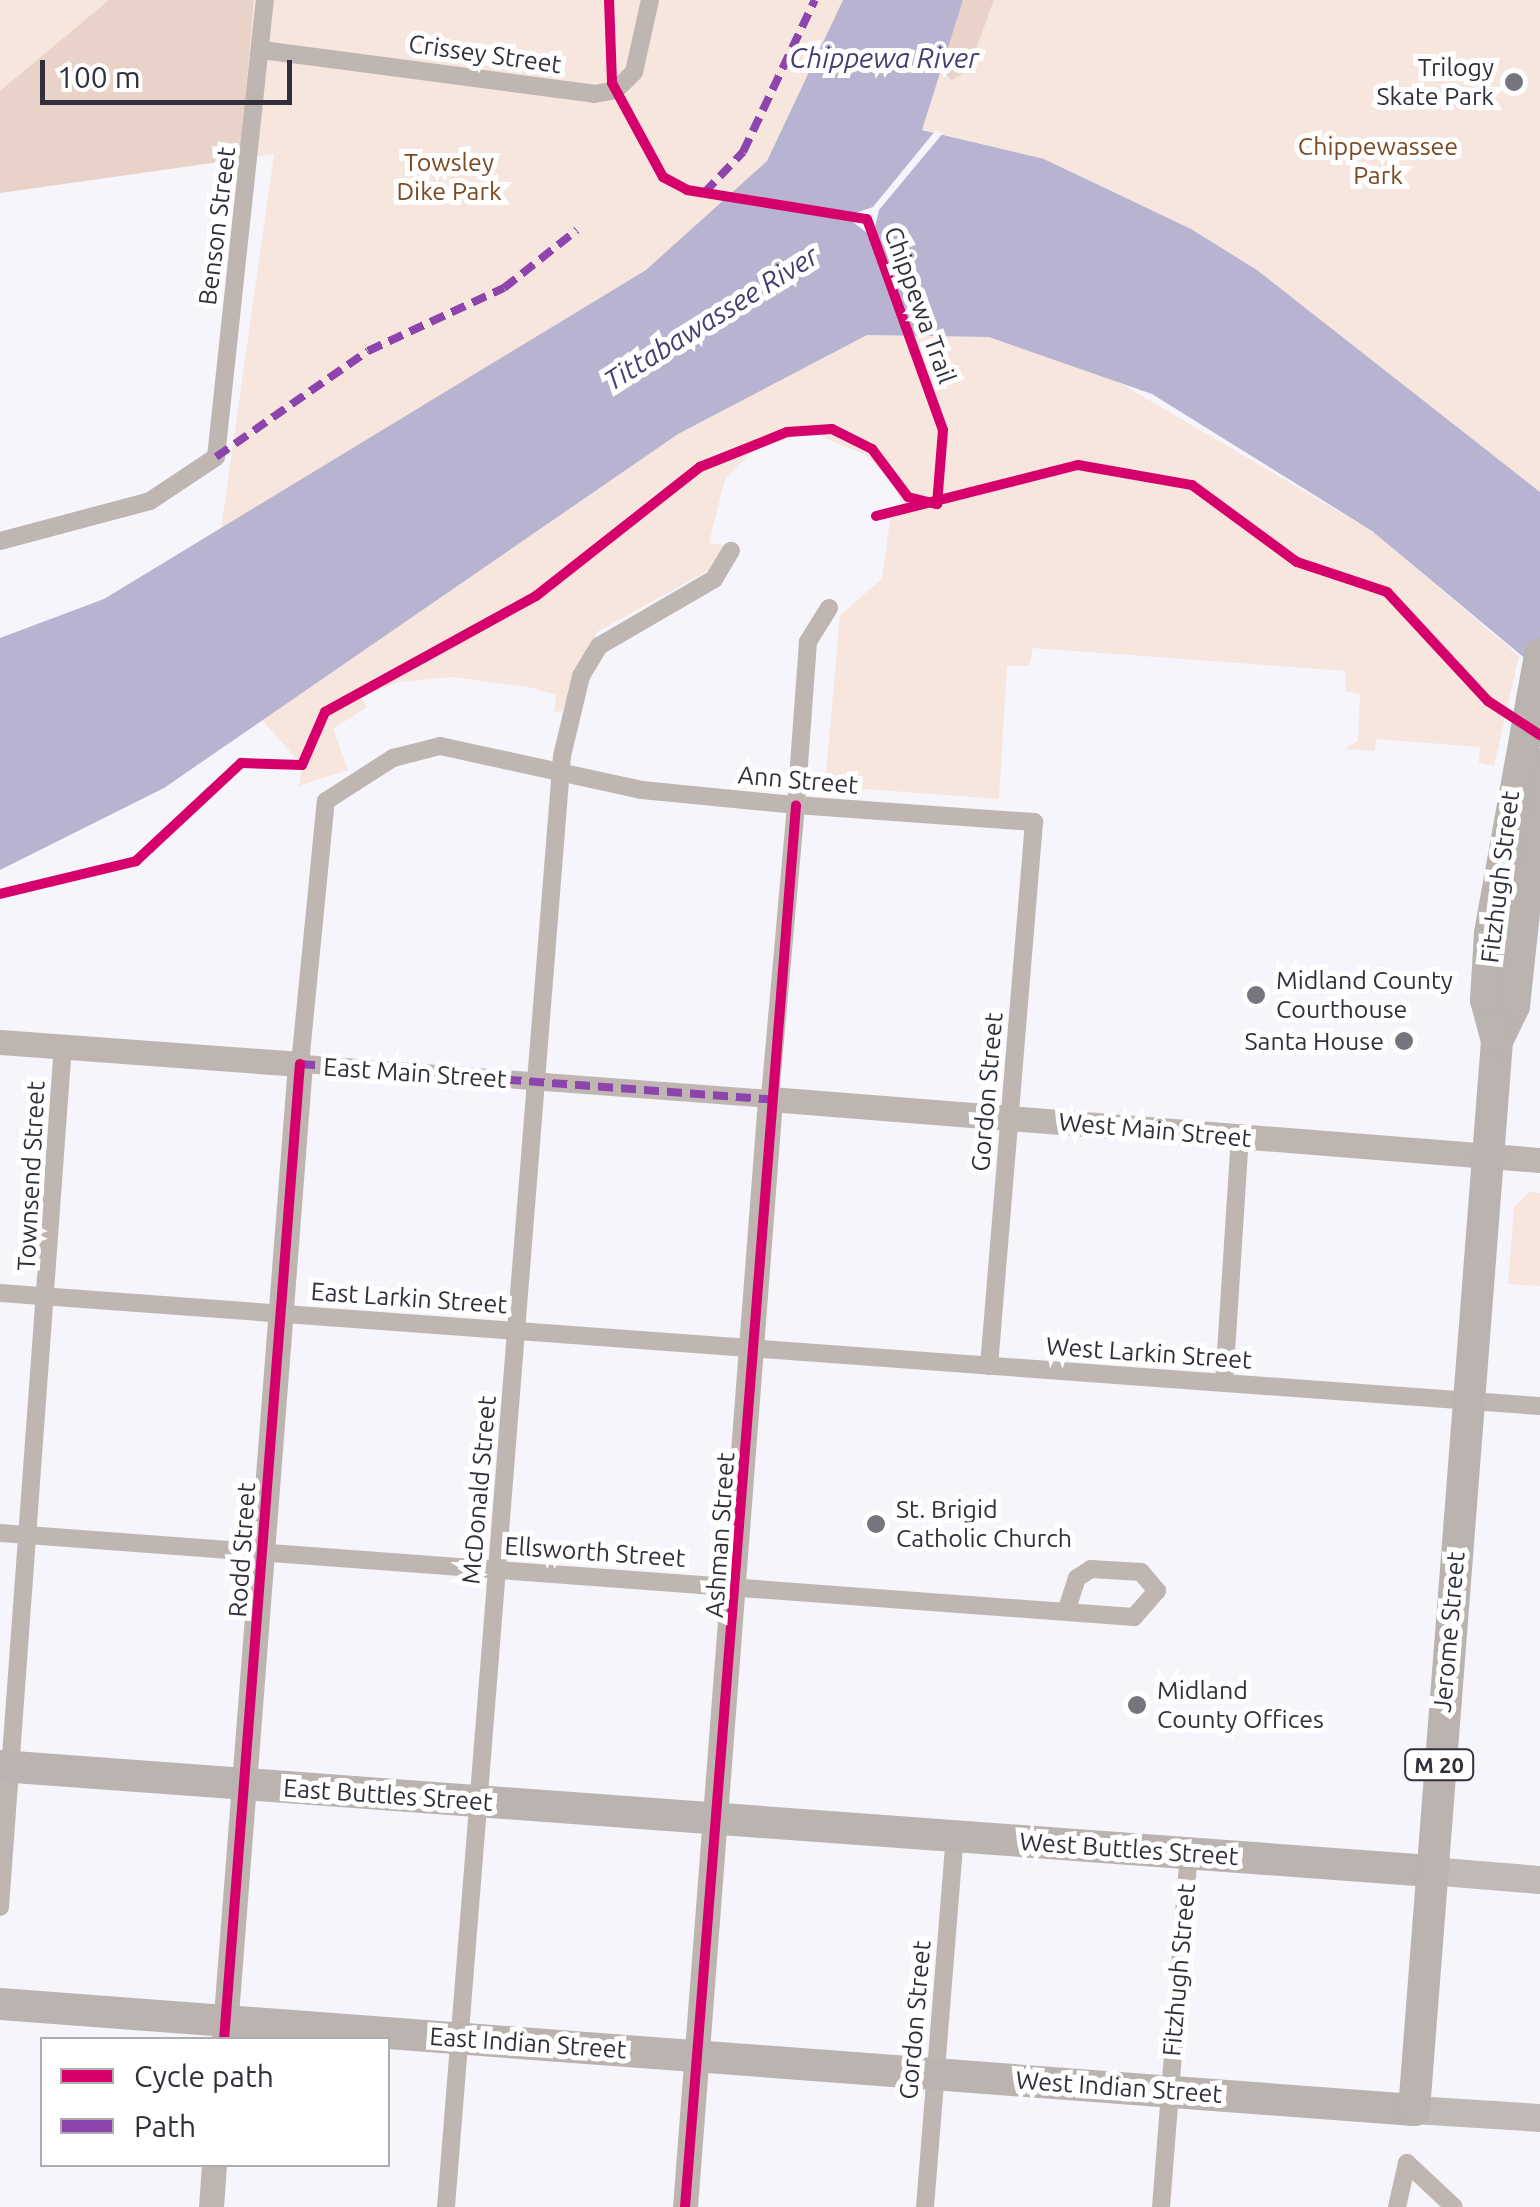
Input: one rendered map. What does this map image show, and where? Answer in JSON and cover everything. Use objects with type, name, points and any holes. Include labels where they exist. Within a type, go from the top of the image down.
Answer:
[{"type":"highway","name":"Fitzhugh Street","points":[[1504,935],[1540,654]]},
{"type":"highway","name":"Fitzhugh Street","points":[[1486,1155],[1497,1041],[1486,1000],[1504,935],[1540,764]]},
{"type":"highway","name":"Jerome Street","points":[[1414,2110],[1486,1155]]},
{"type":"highway","name":"East Buttles Street","points":[[6,1767],[717,1820]]},
{"type":"highway","name":"West Buttles Street","points":[[717,1820],[1430,1871]]},
{"type":"highway","name":"East Indian Street","points":[[0,2004],[225,2030],[458,2038],[697,2056]]},
{"type":"highway","name":"West Indian Street","points":[[697,2056],[1414,2110]]},
{"type":"main road","name":"West Buttles Street","points":[[1430,1871],[1540,1880]]},
{"type":"main road","name":"West Indian Street","points":[[1414,2110],[1540,2118]]},
{"type":"street","name":"Benson Street","points":[[0,542],[150,500],[216,457],[265,0]]},
{"type":"street","name":"Crissey Street","points":[[262,50],[594,94],[616,90],[634,72],[650,0]]},
{"type":"street","name":"McDonald Street","points":[[446,2207],[559,778],[580,676],[631,622],[714,579],[731,552]]},
{"type":"street","name":"Ashman Street","points":[[685,2207],[808,642],[828,608]]},
{"type":"street","name":"Ann Street","points":[[362,773],[440,746],[559,778],[796,805],[1034,822]]},
{"type":"street","name":"Rodd Street","points":[[225,2030],[300,1064],[326,801],[362,773]]},
{"type":"street","name":"Gordon Street","points":[[989,1366],[1034,822]]},
{"type":"street","name":"East Main Street","points":[[0,1042],[770,1099]]},
{"type":"street","name":"Townsend Street","points":[[0,1907],[6,1767],[30,1535],[64,1046]]},
{"type":"street","name":"West Main Street","points":[[770,1099],[1540,1160]]},
{"type":"street","points":[[1224,1383],[1240,1138]]},
{"type":"street","name":"East Larkin Street","points":[[0,1293],[754,1349]]},
{"type":"street","name":"West Larkin Street","points":[[754,1349],[1540,1406]]},
{"type":"street","name":"Ellsworth Street","points":[[0,1533],[1067,1609],[1134,1617],[1158,1592],[1141,1572],[1091,1569],[1077,1578],[1067,1609]]},
{"type":"street","name":"Gordon Street","points":[[925,2207],[954,1837]]},
{"type":"street","name":"Fitzhugh Street","points":[[1160,2207],[1188,1854]]},
{"type":"street","points":[[1397,2207],[1406,2163],[1454,2207]]},
{"type":"street","points":[[211,2207],[214,2167]]},
{"type":"green space","name":"Towsley Dike Park","points":[[0,0],[843,0],[767,161],[712,216],[646,270],[221,529],[274,154],[0,193]]},
{"type":"green space","name":"Chippewassee Park","points":[[994,0],[1540,0],[1540,492],[1257,270],[1191,229],[1044,159],[921,129],[941,67],[951,79],[968,71]]},
{"type":"green space","points":[[867,335],[989,337],[1091,366],[1372,531],[1519,656],[1494,766],[1479,763],[1480,747],[1376,739],[1375,751],[1344,749],[1358,741],[1360,694],[1345,691],[1346,671],[1033,648],[1029,666],[1007,666],[999,799],[825,786],[840,615],[882,579],[891,513],[904,510],[896,486],[866,455],[810,432],[755,449],[725,479],[709,543],[723,545],[720,564],[597,632],[562,711],[554,712],[556,695],[533,688],[453,677],[398,682],[361,697],[367,707],[333,729],[348,770],[299,786],[302,765],[262,720],[678,433]]},
{"type":"green space","points":[[1529,1192],[1540,1193],[1540,1286],[1508,1284],[1514,1207]]},
{"type":"shaded area","points":[[109,0],[254,0],[240,159],[0,193],[0,91]]},
{"type":"shaded area","points":[[963,0],[994,0],[968,71],[951,80],[941,67]]},
{"type":"water","points":[[843,0],[963,0],[922,130],[1044,159],[1191,229],[1257,270],[1540,492],[1540,671],[1372,531],[1152,394],[989,337],[867,335],[678,434],[164,788],[0,870],[0,638],[104,599],[646,270],[767,161]]},
{"type":"pier","points":[[936,130],[943,133],[879,210],[874,231],[915,341],[867,233],[852,221],[722,200],[853,214],[873,207]]},
{"type":"marked path","points":[[704,193],[743,152],[815,0]]},
{"type":"marked path","points":[[216,457],[368,351],[504,288],[577,230]]},
{"type":"marked path","points":[[300,1064],[770,1099]]},
{"type":"cycle path","name":"Chippewa Trail","points":[[609,0],[612,83],[663,177],[687,190],[867,219],[943,430],[937,504]]},
{"type":"cycle path","points":[[0,894],[136,861],[241,763],[302,765],[325,712],[536,596],[700,467],[787,432],[832,429],[872,449],[908,497],[937,504]]},
{"type":"cycle path","points":[[876,516],[1078,465],[1192,485],[1297,562],[1387,592],[1488,701],[1540,735]]},
{"type":"cycle path","points":[[685,2207],[796,805]]},
{"type":"cycle path","points":[[224,2037],[300,1064]]},
{"type":"place","name":"Trilogy Skate Park","points":[[1514,82]]},
{"type":"place","name":"Midland County Courthouse","points":[[1256,995]]},
{"type":"place","name":"Santa House","points":[[1404,1041]]},
{"type":"place","name":"St. Brigid Catholic Church","points":[[876,1524]]},
{"type":"place","name":"Midland County Offices","points":[[1137,1705]]},
{"type":"water label","name":"Chippewa River","points":[[884,58]]},
{"type":"water label","name":"Tittabawassee River","points":[[711,318]]}]
